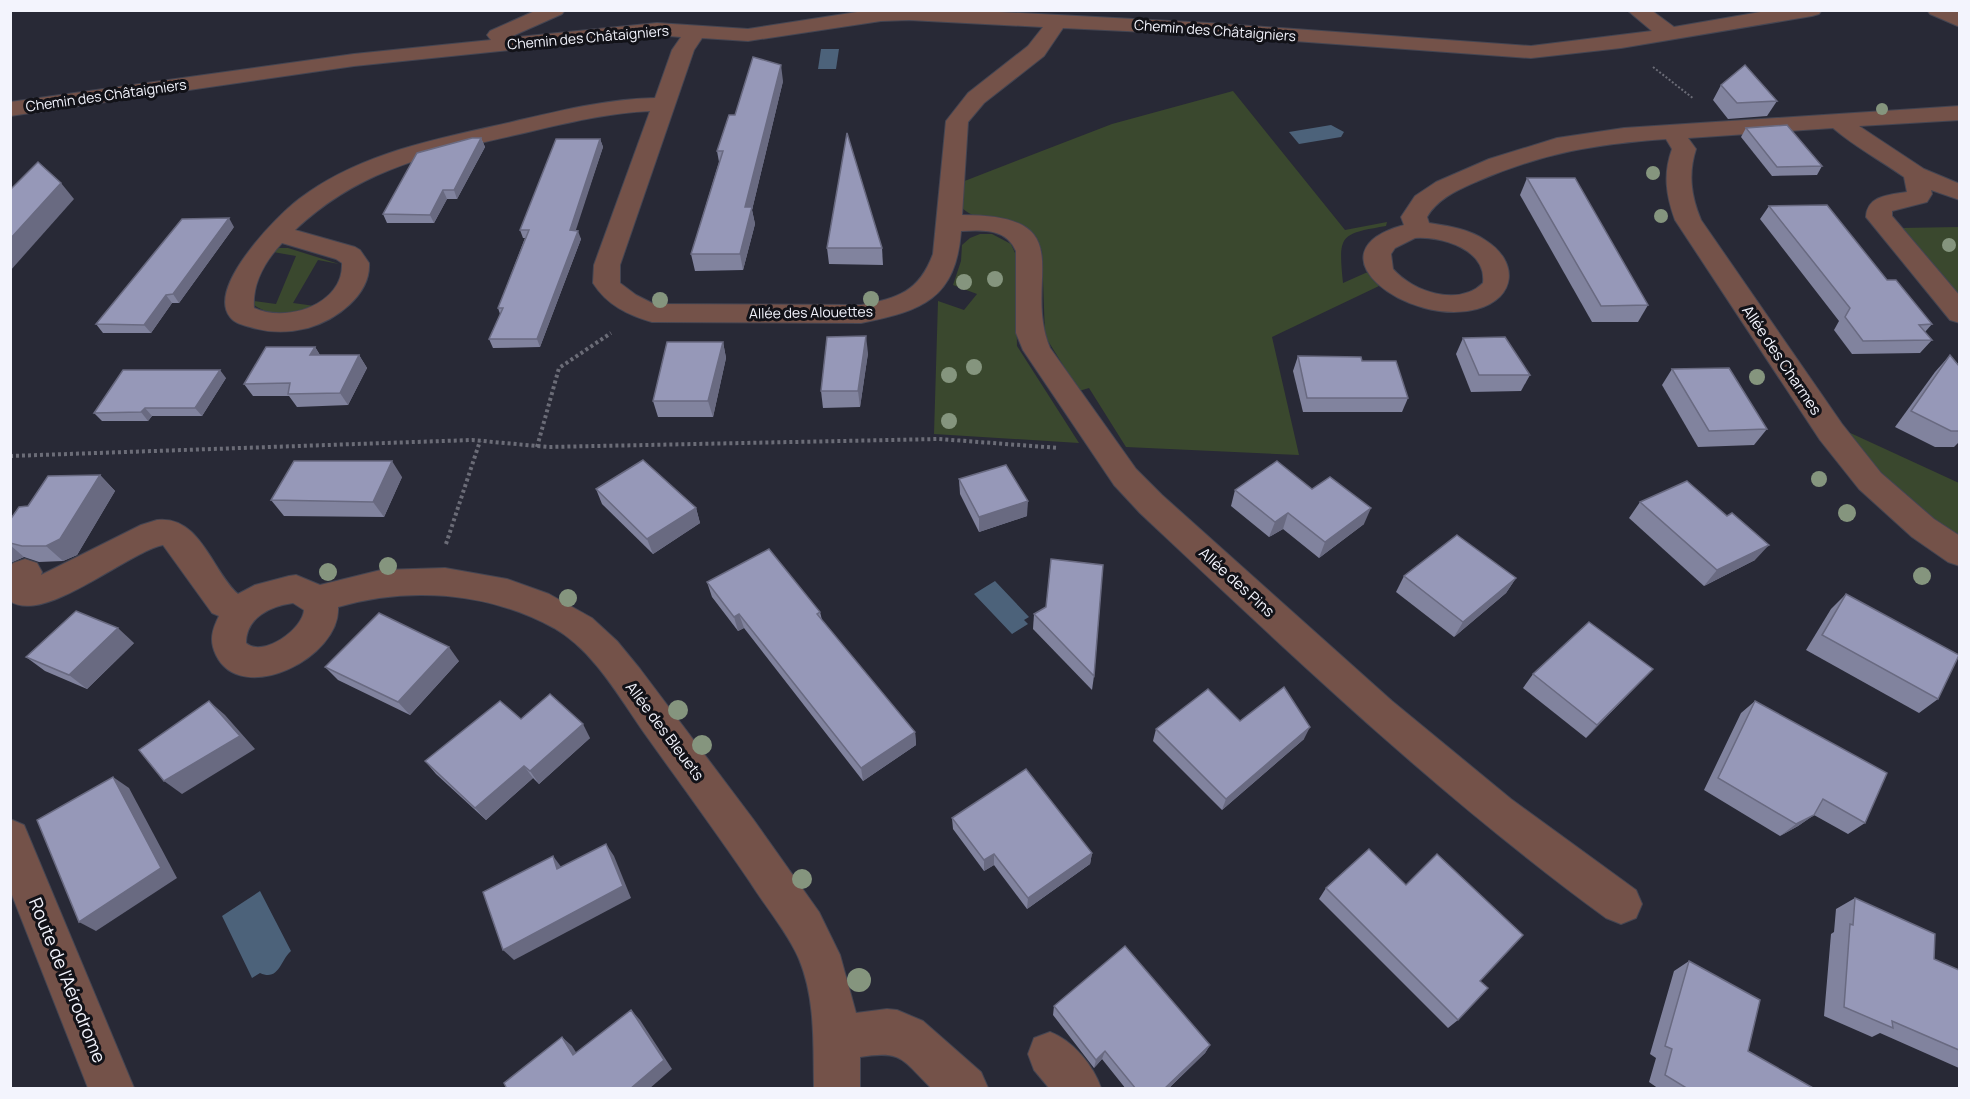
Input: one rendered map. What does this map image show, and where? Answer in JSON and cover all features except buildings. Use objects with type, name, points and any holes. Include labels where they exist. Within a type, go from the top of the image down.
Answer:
[{"type":"street","points":[[494,45],[495,38],[504,31],[555,10]]},
{"type":"street","points":[[1637,10],[1670,34]]},
{"type":"street","name":"Chemin des Châtaigniers","points":[[19,115],[354,60],[636,31],[748,34],[881,15],[909,14],[1056,21],[1213,20],[1531,52],[1620,42],[1812,10]]},
{"type":"street","points":[[1937,10],[1959,21]]},
{"type":"street","name":"Allée des Alouettes","points":[[696,31],[684,50],[664,104],[607,265],[606,283],[617,296],[632,306],[652,313],[861,314],[887,309],[910,301],[929,289],[941,273],[946,254],[957,121],[976,98],[1036,51],[1049,36],[1056,21]]},
{"type":"street","points":[[276,233],[339,251],[350,255],[354,260],[355,275],[348,288],[338,302],[321,314],[276,323],[253,320],[241,313],[239,303],[245,278],[259,251],[276,233],[318,195],[381,162],[420,150],[609,106],[664,104]]},
{"type":"street","points":[[1418,230],[1414,217],[1424,201],[1445,187],[1497,165],[1557,145],[1624,135],[1959,113]]},
{"type":"street","points":[[1840,122],[1861,140],[1883,151],[1915,174],[1959,193]]},
{"type":"street","name":"Allée des Charmes","points":[[1673,132],[1684,148],[1678,176],[1679,196],[1688,220],[1831,432],[1870,481],[1923,528],[1959,553]]},
{"type":"street","points":[[1915,174],[1920,194],[1918,197],[1887,203],[1879,208],[1879,217],[1959,314]]},
{"type":"street","name":"Allée des Pins","points":[[948,223],[1002,226],[1015,231],[1024,241],[1029,251],[1030,333],[1036,350],[1125,477],[1151,504],[1415,745],[1553,857],[1621,904]]},
{"type":"street","points":[[25,572],[19,590],[26,594],[41,591],[162,531],[178,538],[224,603],[242,611]]},
{"type":"street","name":"Allée des Bleuets","points":[[318,599],[367,585],[413,580],[454,583],[519,596],[569,620],[606,653],[751,847],[818,952],[833,995],[837,1089]]},
{"type":"street","points":[[296,589],[318,599],[322,610],[320,622],[314,634],[302,646],[286,656],[270,661],[254,662],[240,659],[232,653],[227,644],[233,621],[242,611],[261,598],[282,590],[296,589]]},
{"type":"street","name":"Route de l'Aérodrome","points":[[10,838],[111,1089]]},
{"type":"street","points":[[836,1038],[888,1031],[902,1034],[917,1044],[965,1089]]},
{"type":"street","points":[[1050,1054],[1077,1089]]},
{"type":"path","points":[[1620,42],[1730,128]]},
{"type":"path","points":[[537,447],[559,368],[643,310]]},
{"type":"path","points":[[10,456],[201,448],[480,441],[537,447],[939,439],[1093,451],[1105,449]]},
{"type":"path","points":[[443,553],[480,441]]},
{"type":"green space","points":[[1233,91],[1345,230],[1387,222],[1386,226],[1359,231],[1351,235],[1345,239],[1342,246],[1343,283],[1370,271],[1379,286],[1272,337],[1299,455],[1126,447],[1089,388],[1079,391],[1045,336],[1042,251],[1035,237],[1016,224],[972,215],[962,208],[962,182],[1112,124]]},
{"type":"green space","points":[[1959,227],[1959,296],[1901,228]]},
{"type":"green space","points":[[980,234],[992,234],[1011,244],[1015,253],[1017,346],[1079,443],[934,434],[938,301],[964,310],[977,294],[953,285],[961,261],[962,245],[970,238]]},
{"type":"green space","points":[[279,248],[288,248],[339,264],[318,260],[293,303],[315,306],[284,314],[269,312],[254,305],[254,301],[276,304],[296,256],[273,252]]},
{"type":"green space","points":[[1846,431],[1959,483],[1959,541],[1883,477]]},
{"type":"water","points":[[821,49],[839,49],[836,69],[818,69]]},
{"type":"water","points":[[1331,125],[1344,132],[1341,137],[1299,144],[1289,132]]},
{"type":"water","points":[[995,581],[1029,617],[1024,620],[1028,624],[1012,634],[974,594]]},
{"type":"water","points":[[260,891],[291,951],[276,972],[266,975],[260,973],[252,978],[222,916]]}]
